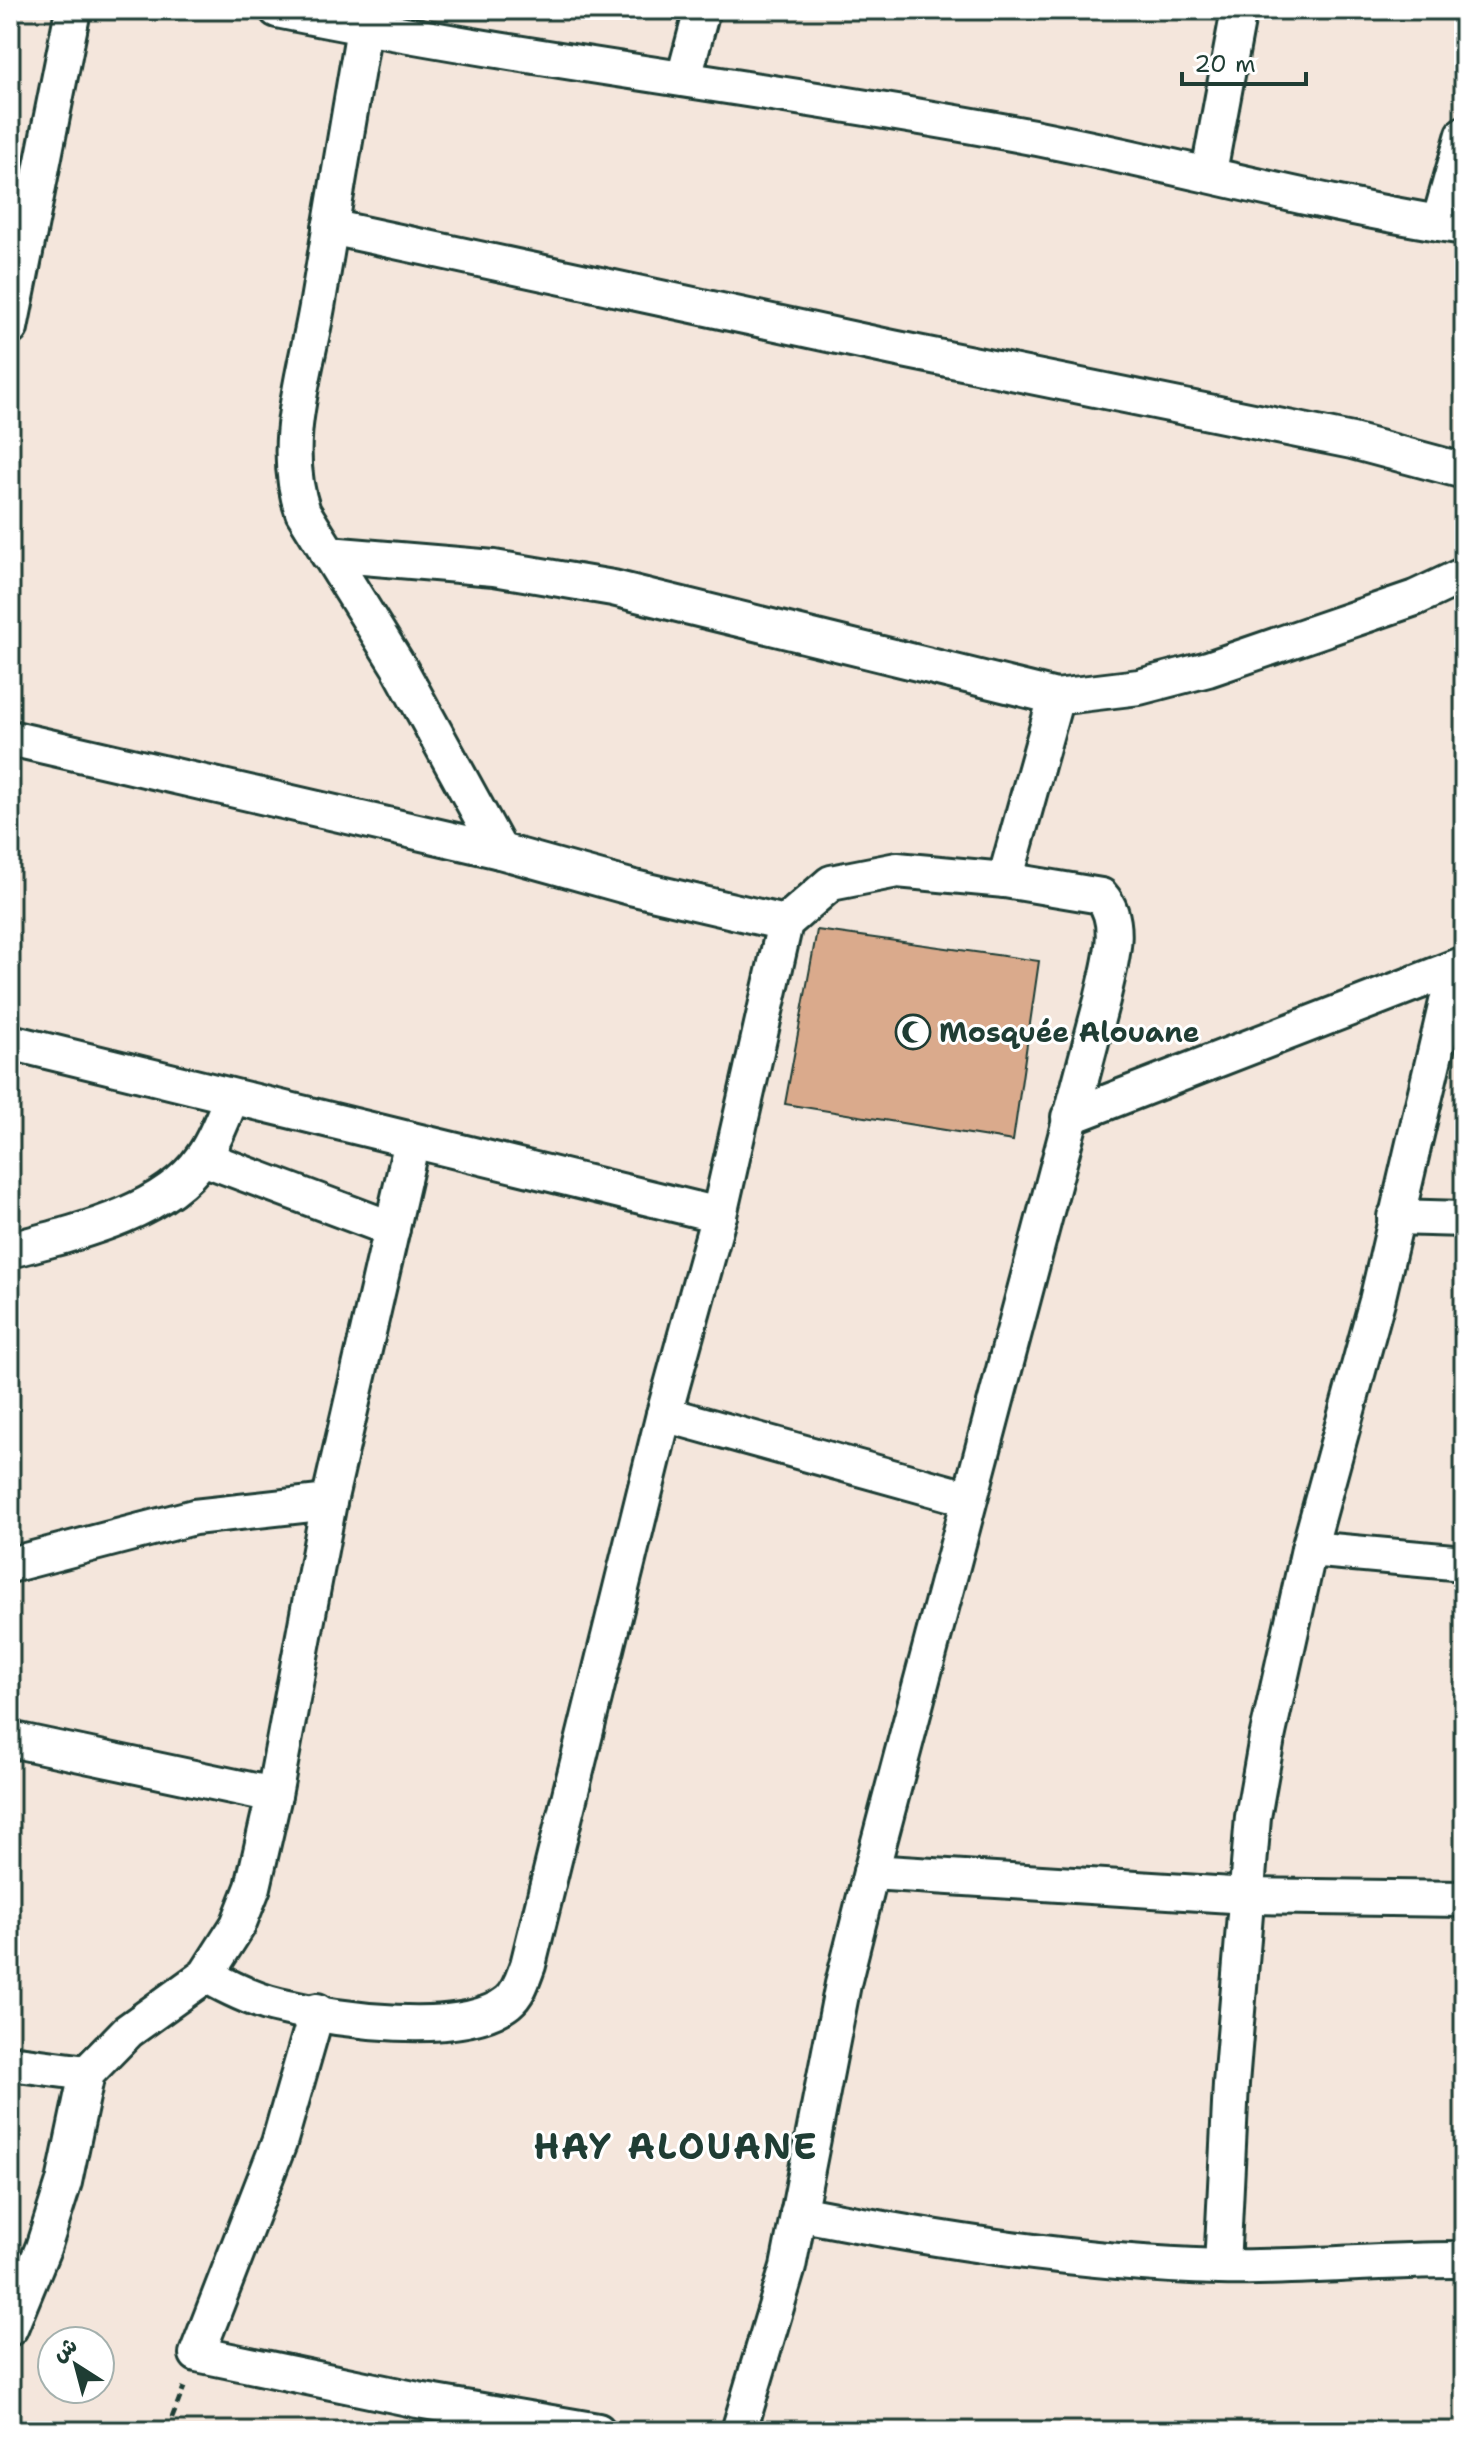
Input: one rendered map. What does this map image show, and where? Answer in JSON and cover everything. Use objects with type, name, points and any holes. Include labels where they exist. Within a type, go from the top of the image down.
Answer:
[{"type":"street","points":[[10,328],[73,10]]},
{"type":"street","points":[[277,10],[364,28],[1005,131],[1209,172],[1357,208],[1452,225],[1464,134]]},
{"type":"street","points":[[684,78],[702,10]]},
{"type":"street","points":[[1209,172],[1239,10]]},
{"type":"street","points":[[364,28],[299,395],[294,485],[303,512],[399,667],[500,851]]},
{"type":"street","points":[[330,227],[893,348],[1352,441],[1464,471]]},
{"type":"street","points":[[328,554],[494,568],[613,588],[1056,697],[1139,687],[1208,669],[1415,598],[1464,575]]},
{"type":"street","points":[[1005,880],[1056,697]]},
{"type":"street","points":[[10,738],[500,851],[630,887],[785,923]]},
{"type":"street","points":[[206,1975],[236,1992],[279,2006],[378,2020],[444,2022],[482,2016],[507,2003],[518,1990],[528,1965],[664,1414],[719,1215],[785,923],[831,883],[897,870],[1005,880],[1101,896],[1111,907],[1112,957],[1025,1294],[967,1498],[871,1872],[843,1984],[788,2267],[739,2431]]},
{"type":"street","points":[[1069,1117],[1460,966]]},
{"type":"street","points":[[1222,2267],[1231,2084],[1253,1817],[1267,1738],[1309,1549],[1377,1301],[1395,1217],[1460,966]]},
{"type":"street","points":[[10,1042],[719,1215]]},
{"type":"street","points":[[10,1250],[89,1229],[128,1213],[180,1182],[203,1158],[232,1097]]},
{"type":"street","points":[[10,2328],[43,2248],[64,2182],[87,2073],[128,2031],[206,1975],[238,1925],[253,1887],[274,1795],[329,1502],[412,1141]]},
{"type":"street","points":[[203,1158],[392,1229]]},
{"type":"street","points":[[1395,1217],[1464,1219]]},
{"type":"street","points":[[664,1414],[967,1498]]},
{"type":"street","points":[[10,1565],[194,1517],[329,1502]]},
{"type":"street","points":[[1309,1549],[1464,1563]]},
{"type":"street","points":[[10,1739],[274,1795]]},
{"type":"street","points":[[871,1872],[1247,1896],[1464,1899]]},
{"type":"street","points":[[317,2011],[279,2143],[197,2354],[418,2400],[598,2431]]},
{"type":"street","points":[[10,2063],[87,2073]]},
{"type":"street","points":[[798,2213],[877,2229],[1119,2261],[1222,2267],[1464,2260]]},
{"type":"building","name":"Mosquée Alouane","points":[[817,930],[1039,961],[1013,1141],[785,1104]]},
{"type":"place","name":"Mosquée Alouane","points":[[913,1032]]},
{"type":"district","name":"HAY ALOUANE","points":[[676,2146]]}]
